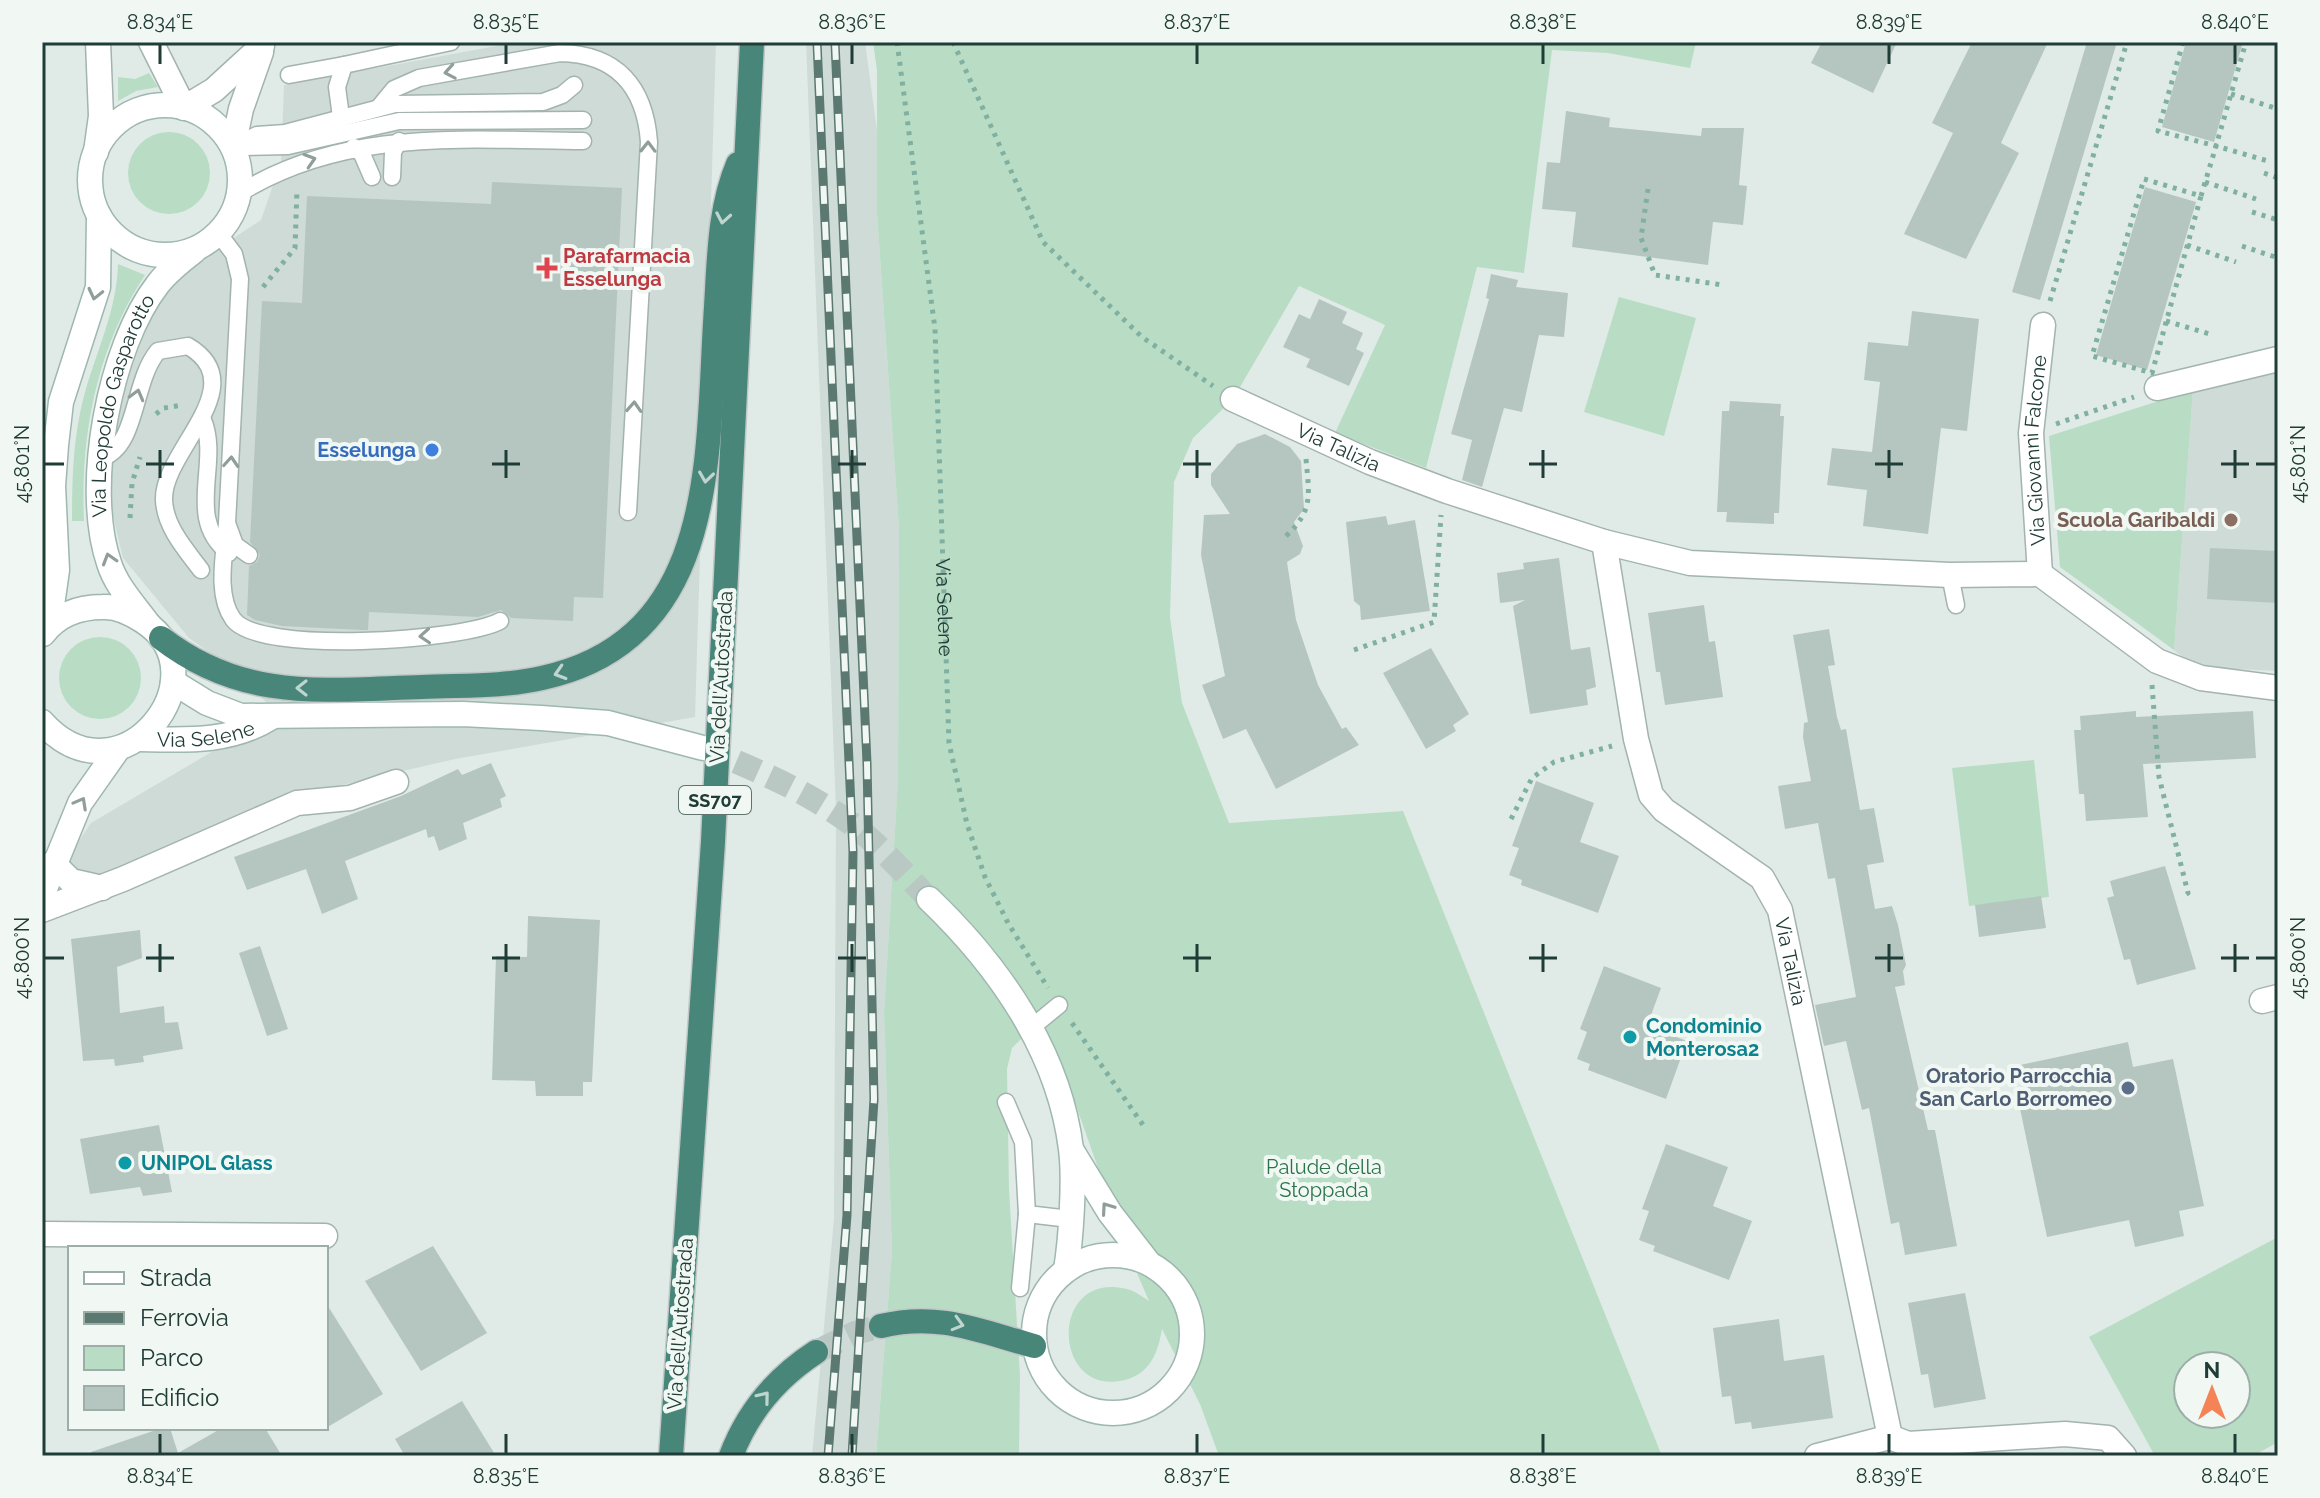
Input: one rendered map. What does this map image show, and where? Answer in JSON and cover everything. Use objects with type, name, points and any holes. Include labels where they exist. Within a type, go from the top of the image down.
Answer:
[{"type":"highway","name":"Via dell'Autostrada","points":[[671,1456],[713,842],[752,42]]},
{"type":"highway","points":[[155,632],[188,657],[229,677],[257,686],[295,689],[509,684],[574,669],[630,636],[663,598],[684,563],[695,535],[709,443],[721,227],[727,196],[747,144]]},
{"type":"highway","points":[[881,1326],[924,1319],[944,1320],[1034,1346]]},
{"type":"highway","points":[[731,1456],[763,1397],[816,1352]]},
{"type":"street","points":[[98,42],[101,116],[90,173],[92,196],[99,216],[113,235],[143,251],[178,254],[209,240]]},
{"type":"street","points":[[151,42],[184,108]]},
{"type":"street","points":[[184,108],[214,90],[263,44]]},
{"type":"street","points":[[233,147],[241,109],[263,44]]},
{"type":"street","points":[[96,152],[107,133],[132,114],[163,106],[184,108],[204,116],[221,129],[233,147],[240,175],[240,193]]},
{"type":"street","name":"Via Leopoldo Gasparotto","points":[[173,682],[170,660],[155,632],[109,564],[100,505],[101,458],[109,406],[127,341],[157,286],[232,215],[240,193]]},
{"type":"street","points":[[46,630],[57,570],[53,486],[61,402],[98,287],[99,216]]},
{"type":"street","name":"Via Giovanni Falcone","points":[[2040,574],[2031,433],[2043,325]]},
{"type":"street","points":[[2157,388],[2278,359]]},
{"type":"street","name":"Via Talizia","points":[[1233,399],[1317,438],[1447,491],[1604,542],[1690,563],[1950,575],[2040,574]]},
{"type":"street","name":"Via Talizia","points":[[1604,542],[1636,739],[1651,795],[1664,810],[1762,878],[1780,910],[1890,1437]]},
{"type":"street","points":[[2040,574],[2157,661],[2201,678],[2278,688]]},
{"type":"street","points":[[46,630],[67,613],[88,607],[110,606],[131,613],[155,632]]},
{"type":"street","points":[[42,896],[80,803],[129,744],[162,714],[173,682]]},
{"type":"street","name":"Via Selene","points":[[173,682],[223,710],[270,718],[463,714],[541,718],[608,723],[703,748]]},
{"type":"street","name":"Via Selene","points":[[129,744],[248,732],[270,718]]},
{"type":"street","points":[[42,722],[54,735],[73,746],[96,751],[129,744]]},
{"type":"street","points":[[42,910],[102,888],[297,803],[350,798],[396,782]]},
{"type":"street","points":[[53,863],[71,881],[102,888]]},
{"type":"street","points":[[929,899],[965,934],[992,968],[1031,1028],[1062,1105],[1072,1151],[1066,1270]]},
{"type":"street","points":[[1072,1151],[1110,1213],[1148,1262]]},
{"type":"street","points":[[42,1234],[325,1236]]},
{"type":"street","points":[[1124,1254],[1148,1262],[1169,1276],[1184,1295],[1192,1319],[1193,1343],[1186,1367],[1172,1388],[1153,1403],[1130,1412],[1105,1413],[1081,1407],[1048,1380],[1034,1346],[1034,1322],[1041,1298],[1066,1270],[1100,1255],[1124,1254]]},
{"type":"street","points":[[1817,1456],[1890,1437],[1908,1444],[2074,1434],[2108,1438],[2124,1456]]},
{"type":"lane","points":[[289,75],[451,42]]},
{"type":"lane","points":[[380,106],[394,89],[419,78],[560,53],[582,53],[599,59],[623,76],[642,101],[649,142],[628,512]]},
{"type":"lane","points":[[341,117],[337,87],[344,65]]},
{"type":"lane","points":[[233,147],[257,135],[285,133],[380,106],[409,102],[543,102],[562,95],[574,85]]},
{"type":"lane","points":[[233,147],[288,146],[399,121],[583,120]]},
{"type":"lane","points":[[392,177],[393,152],[399,141]]},
{"type":"lane","points":[[240,193],[293,165],[354,147],[399,141],[583,141]]},
{"type":"lane","points":[[354,147],[362,154],[372,177]]},
{"type":"lane","points":[[209,240],[234,254],[240,279],[224,592],[228,610],[239,626],[260,636],[335,640],[476,631],[500,621]]},
{"type":"lane","points":[[101,458],[113,454],[123,444],[137,391],[158,351],[188,346],[200,353],[208,365],[211,379],[209,406],[199,412],[164,493],[166,514],[174,532],[201,570]]},
{"type":"lane","points":[[199,412],[210,443],[205,516],[213,536],[225,551],[249,555],[235,545],[227,523]]},
{"type":"lane","points":[[1950,575],[1956,605]]},
{"type":"lane","points":[[1031,1028],[1059,1005]]},
{"type":"lane","points":[[1006,1102],[1023,1142],[1027,1214],[1020,1288]]},
{"type":"lane","points":[[1027,1214],[1070,1219]]},
{"type":"path","name":"Via Selene","points":[[897,42],[935,329],[949,743],[967,824],[985,877],[1008,923],[1059,1005],[1143,1125]]},
{"type":"path","points":[[953,42],[1043,242],[1142,337],[1233,399]]},
{"type":"path","points":[[2043,325],[2127,42]]},
{"type":"path","points":[[2183,42],[2158,131],[2268,161]]},
{"type":"path","points":[[2201,196],[2144,179],[2092,356],[2152,373],[2246,42]]},
{"type":"path","points":[[2231,94],[2278,109]]},
{"type":"path","points":[[2264,173],[2278,178]]},
{"type":"path","points":[[261,292],[295,248],[297,182]]},
{"type":"path","points":[[2205,182],[2256,199]]},
{"type":"path","points":[[1648,189],[1641,238],[1655,275],[1723,285]]},
{"type":"path","points":[[2252,212],[2278,220]]},
{"type":"path","points":[[2187,245],[2236,262]]},
{"type":"path","points":[[2242,246],[2278,258]]},
{"type":"path","points":[[2166,321],[2213,335]]},
{"type":"path","points":[[2031,433],[2157,388]]},
{"type":"path","points":[[152,423],[164,408],[199,412]]},
{"type":"path","points":[[1286,536],[1299,523],[1309,504],[1306,455],[1317,438]]},
{"type":"path","points":[[130,523],[132,483],[143,447]]},
{"type":"path","points":[[1354,650],[1434,622],[1442,504],[1447,491]]},
{"type":"path","points":[[2157,661],[2151,676],[2159,777],[2188,893],[2182,897]]},
{"type":"path","points":[[1511,819],[1532,778],[1554,762],[1636,739]]},
{"type":"shaded area","points":[[518,42],[716,42],[695,717],[455,759],[320,790],[62,910],[60,869],[91,823],[259,724],[270,706],[235,671],[189,638],[123,558],[108,495],[114,432],[130,372],[157,300],[185,270],[261,220],[281,162],[284,85]]},
{"type":"shaded area","points":[[806,42],[865,42],[877,131],[877,214],[899,528],[898,779],[884,1013],[892,1251],[876,1456],[812,1456],[834,1219],[836,809]]},
{"type":"shaded area","name":"Scuola Garibaldi","points":[[2278,372],[2278,671],[2195,667],[2174,650],[2193,390]]},
{"type":"green space","name":"Palude della Stoppada","points":[[873,42],[1696,42],[1690,68],[1608,53],[1552,50],[1524,273],[1477,267],[1426,468],[1335,433],[1385,325],[1299,286],[1233,399],[1193,438],[1174,482],[1170,617],[1182,703],[1229,823],[1403,811],[1662,1456],[1219,1456],[1200,1404],[1162,1329],[1152,1360],[1134,1377],[1101,1381],[1084,1371],[1073,1355],[1069,1336],[1071,1316],[1081,1299],[1098,1289],[1122,1288],[1149,1301],[1126,1248],[1064,1071],[1045,1044],[1025,1035],[1012,1048],[1007,1069],[1009,1189],[1020,1376],[1019,1456],[876,1456],[892,1251],[884,1013],[898,779],[899,528],[877,214],[877,70]]},
{"type":"green space","points":[[149,73],[158,87],[136,91],[118,101],[118,77],[135,79]]},
{"type":"green space","points":[[169,132],[185,135],[198,144],[207,157],[210,173],[207,189],[198,202],[185,211],[169,214],[153,211],[140,202],[131,189],[128,173],[131,157],[140,144],[153,135]]},
{"type":"green space","points":[[118,264],[145,275],[128,303],[104,362],[89,424],[84,521],[72,521],[77,427],[110,314]]},
{"type":"green space","points":[[1619,297],[1696,318],[1664,436],[1584,412]]},
{"type":"green space","points":[[2193,390],[2174,650],[2060,567],[2049,436]]},
{"type":"green space","points":[[100,637],[116,640],[129,649],[138,662],[141,678],[138,694],[129,707],[116,716],[100,719],[84,716],[71,707],[62,694],[59,678],[62,662],[71,649],[84,640]]},
{"type":"green space","points":[[2034,760],[2049,897],[1969,906],[1952,768]]},
{"type":"green space","points":[[2278,1237],[2278,1442],[2253,1456],[2155,1456],[2089,1337]]},
{"type":"building","points":[[1822,42],[1897,42],[1873,93],[1811,63]]},
{"type":"building","points":[[1972,42],[2048,42],[2001,143],[2019,153],[1966,259],[1904,234],[1953,133],[1932,123]]},
{"type":"building","points":[[2087,42],[2117,42],[2040,300],[2012,292]]},
{"type":"building","points":[[2186,42],[2243,42],[2214,142],[2162,127]]},
{"type":"building","points":[[1566,111],[1610,118],[1609,127],[1701,136],[1702,128],[1744,128],[1739,185],[1747,186],[1743,225],[1713,222],[1708,265],[1572,247],[1576,212],[1542,209],[1547,162],[1560,163]]},
{"type":"building","name":"Esselunga","points":[[492,182],[622,188],[603,598],[574,597],[573,621],[511,618],[501,610],[478,617],[369,612],[368,630],[282,626],[255,620],[247,615],[249,566],[257,562],[260,555],[250,542],[262,301],[302,303],[307,196],[491,204]]},
{"type":"building","points":[[2145,187],[2196,202],[2147,370],[2096,355]]},
{"type":"building","points":[[1491,274],[1518,280],[1516,287],[1568,293],[1564,337],[1539,335],[1522,412],[1504,408],[1482,487],[1462,480],[1472,440],[1451,434],[1489,299],[1486,298]]},
{"type":"building","points":[[1319,299],[1347,312],[1342,323],[1363,333],[1356,349],[1364,353],[1349,386],[1306,367],[1310,359],[1283,347],[1299,314],[1310,319]]},
{"type":"building","points":[[1912,311],[1979,319],[1967,431],[1941,428],[1928,534],[1863,526],[1867,490],[1827,485],[1832,448],[1872,452],[1880,382],[1864,380],[1868,342],[1908,346]]},
{"type":"building","points":[[1730,401],[1781,404],[1780,416],[1784,416],[1779,513],[1774,513],[1774,524],[1726,522],[1727,512],[1717,512],[1722,411],[1729,411]]},
{"type":"building","points":[[1265,434],[1290,447],[1301,461],[1304,509],[1294,522],[1303,546],[1300,554],[1287,562],[1296,620],[1318,685],[1342,729],[1346,727],[1359,745],[1276,789],[1246,729],[1223,739],[1202,685],[1225,676],[1201,555],[1204,515],[1230,514],[1211,485],[1211,474],[1237,444]]},
{"type":"building","points":[[1386,516],[1388,525],[1415,520],[1430,611],[1361,620],[1360,606],[1354,601],[1346,522]]},
{"type":"building","points":[[2210,548],[2278,551],[2278,603],[2207,599]]},
{"type":"building","points":[[1559,558],[1571,650],[1590,647],[1596,687],[1586,690],[1588,705],[1530,714],[1513,606],[1525,600],[1500,603],[1497,573],[1524,569],[1523,563]]},
{"type":"building","points":[[1704,605],[1709,642],[1715,641],[1723,697],[1665,705],[1660,672],[1656,672],[1648,613]]},
{"type":"building","points":[[1829,629],[1835,665],[1828,666],[1837,717],[1841,730],[1846,729],[1860,810],[1874,808],[1884,862],[1867,865],[1875,909],[1892,906],[1898,925],[1906,965],[1903,971],[1905,985],[1895,987],[1928,1130],[1935,1130],[1957,1246],[1905,1255],[1899,1222],[1891,1224],[1869,1108],[1862,1110],[1846,1041],[1824,1046],[1815,1005],[1856,997],[1835,878],[1828,879],[1818,823],[1785,829],[1778,786],[1811,781],[1803,737],[1804,723],[1808,722],[1793,635]]},
{"type":"building","points":[[1431,648],[1469,714],[1453,725],[1456,731],[1426,749],[1383,673]]},
{"type":"building","points":[[2136,711],[2136,717],[2253,711],[2256,758],[2143,764],[2148,817],[2086,821],[2084,794],[2079,794],[2074,730],[2081,730],[2080,716]]},
{"type":"building","points":[[491,763],[506,796],[500,799],[502,807],[463,823],[467,839],[439,851],[434,836],[428,838],[426,829],[345,861],[358,899],[322,914],[306,869],[247,890],[234,857],[401,796],[458,769],[462,775]]},
{"type":"building","points":[[1536,781],[1594,803],[1580,842],[1619,856],[1598,913],[1521,885],[1522,880],[1509,875],[1519,848],[1512,846]]},
{"type":"building","points":[[2165,866],[2196,969],[2137,985],[2130,959],[2124,960],[2107,898],[2114,896],[2110,881]]},
{"type":"building","points":[[2041,896],[2046,928],[1979,937],[1975,905]]},
{"type":"building","points":[[528,916],[600,920],[592,1082],[583,1082],[583,1096],[536,1096],[535,1081],[492,1080],[496,956],[527,957]]},
{"type":"building","points":[[140,930],[142,958],[117,967],[120,1013],[164,1006],[165,1023],[178,1022],[183,1049],[143,1056],[144,1062],[115,1066],[114,1059],[83,1061],[71,939]]},
{"type":"building","points":[[260,946],[288,1029],[267,1036],[239,953]]},
{"type":"building","name":"Condominio Monterosa2","points":[[1604,966],[1661,988],[1647,1026],[1687,1041],[1666,1099],[1588,1070],[1590,1064],[1577,1059],[1587,1032],[1580,1029]]},
{"type":"building","points":[[2128,1042],[2133,1067],[2173,1059],[2204,1206],[2179,1211],[2184,1236],[2135,1247],[2129,1220],[2047,1237],[2018,1099],[2027,1097],[2020,1065]]},
{"type":"building","name":"UNIPOL Glass","points":[[159,1125],[172,1192],[143,1196],[140,1187],[90,1194],[80,1139]]},
{"type":"building","points":[[1666,1144],[1728,1167],[1713,1206],[1752,1221],[1729,1280],[1653,1251],[1655,1246],[1639,1240],[1649,1211],[1642,1209]]},
{"type":"building","points":[[433,1246],[487,1333],[421,1371],[365,1281]]},
{"type":"building","points":[[1965,1293],[1986,1399],[1934,1408],[1928,1374],[1921,1375],[1908,1303]]},
{"type":"building","points":[[328,1306],[383,1394],[328,1427]]},
{"type":"building","points":[[1779,1319],[1784,1361],[1824,1355],[1833,1418],[1752,1429],[1751,1422],[1735,1424],[1731,1396],[1722,1397],[1713,1328]]},
{"type":"building","points":[[462,1401],[496,1456],[405,1456],[395,1439]]},
{"type":"building","points":[[156,1430],[171,1430],[178,1453],[218,1430],[266,1430],[282,1456],[92,1456],[91,1452]]},
{"type":"tunnel","points":[[703,748],[784,783],[840,816],[876,845],[929,899]]},
{"type":"tunnel","points":[[816,1352],[855,1333],[881,1326]]},
{"type":"railway","points":[[817,42],[853,852],[847,1215],[828,1456]]},
{"type":"railway","points":[[835,42],[867,763],[874,1099],[852,1456]]},
{"type":"place","name":"Parafarmacia Esselunga","points":[[547,268]]},
{"type":"place","name":"Esselunga","points":[[432,450]]},
{"type":"place","name":"Scuola Garibaldi","points":[[2231,520]]},
{"type":"place","name":"Condominio Monterosa2","points":[[1630,1037]]},
{"type":"place","name":"Oratorio Parrocchia San Carlo Borromeo","points":[[2128,1088]]},
{"type":"place","name":"UNIPOL Glass","points":[[125,1163]]}]
